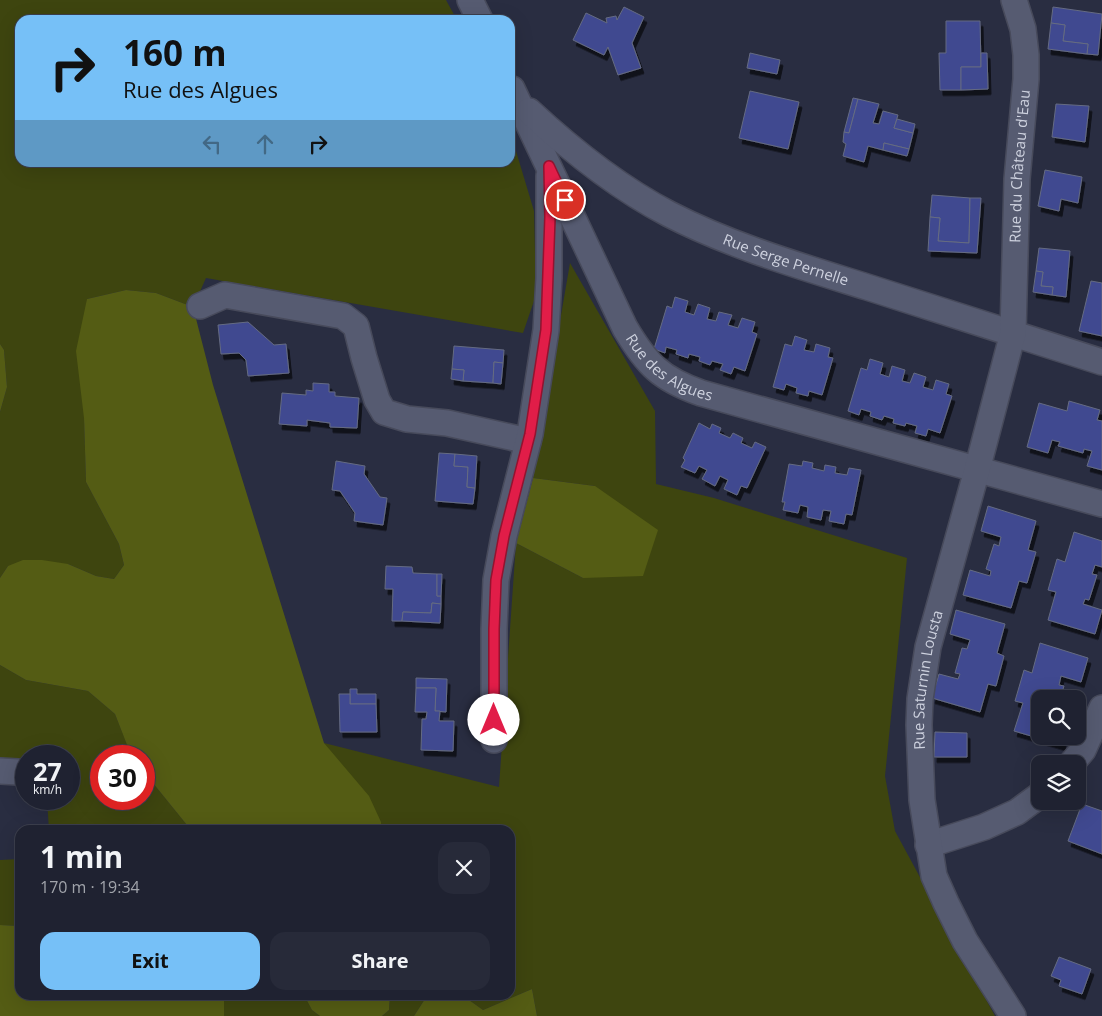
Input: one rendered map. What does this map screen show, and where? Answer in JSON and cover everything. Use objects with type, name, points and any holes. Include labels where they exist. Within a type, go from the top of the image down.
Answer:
[{"type":"street","points":[[470,0],[478,15]]},
{"type":"street","name":"Rue du Château d'Eau","points":[[1013,333],[1017,180],[1026,79],[1023,29],[1014,0]]},
{"type":"street","name":"Rue Serge Pernelle","points":[[515,92],[529,111],[577,153],[630,191],[694,226],[796,265],[1102,362]]},
{"type":"street","name":"Rue des Algues","points":[[515,95],[624,328],[649,364],[664,377],[680,386],[702,393],[1102,504]]},
{"type":"street","points":[[494,740],[496,580],[504,536],[528,441],[546,330],[550,261],[549,166]]},
{"type":"street","points":[[200,306],[225,295],[343,316],[356,326],[377,400],[384,412],[407,419],[447,423],[528,441]]},
{"type":"street","name":"Rue Saturnin Lousta","points":[[1013,333],[928,647],[920,699],[922,800],[934,876],[965,941],[1013,1016]]},
{"type":"street","points":[[1078,755],[1087,742],[1102,708]]},
{"type":"street","points":[[928,845],[984,827],[1017,812],[1031,802]]},
{"type":"green space","points":[[0,0],[446,0],[454,15],[15,15],[15,167],[515,167],[515,148],[534,211],[536,295],[523,333],[206,278],[193,307],[156,293],[126,290],[87,299],[84,418],[86,482],[119,544],[124,565],[114,579],[96,576],[68,564],[8,566],[0,578],[0,412],[7,387],[4,350],[0,344]]},
{"type":"green space","points":[[570,263],[655,411],[656,484],[714,498],[907,558],[885,776],[895,831],[995,1016],[537,1016],[532,989],[515,996],[515,825],[381,825],[381,822],[324,743],[499,787],[516,543],[583,578],[595,486],[533,478]]},
{"type":"green space","points":[[126,290],[156,293],[193,307],[213,385],[324,743],[369,796],[381,825],[187,825],[155,786],[155,745],[127,745],[115,714],[88,691],[26,680],[0,665],[0,578],[8,566],[23,560],[42,560],[68,564],[96,576],[114,579],[124,565],[119,544],[86,482],[84,418],[76,351],[87,299]]},
{"type":"green space","points":[[0,344],[4,350],[7,387],[0,412]]},
{"type":"green space","points":[[533,478],[595,486],[658,530],[643,576],[583,578],[516,543]]},
{"type":"green space","points":[[0,665],[26,680],[88,691],[115,714],[128,745],[90,745],[90,810],[155,810],[155,786],[187,825],[49,825],[48,810],[80,810],[80,745],[15,745],[15,761],[0,760]]},
{"type":"green space","points":[[15,859],[15,926],[0,925],[0,860]]},
{"type":"green space","points":[[0,925],[15,926],[15,1000],[224,1000],[224,1016],[0,1016]]},
{"type":"green space","points":[[532,989],[537,1016],[414,1016],[424,1000],[469,1000],[483,1010],[506,1000],[515,1000],[515,996]]},
{"type":"green space","points":[[224,1000],[307,1000],[312,1010],[320,1016],[224,1016]]},
{"type":"green space","points":[[307,1000],[390,1000],[389,1010],[382,1016],[320,1016],[312,1010]]},
{"type":"green space","points":[[390,1000],[424,1000],[414,1016],[382,1016],[389,1010]]},
{"type":"green space","points":[[469,1000],[506,1000],[483,1010]]},
{"type":"building","points":[[624,7],[644,17],[632,43],[641,68],[618,75],[608,47],[604,55],[573,40],[586,13],[607,23],[606,18],[616,16],[617,20]]},
{"type":"building","points":[[1053,7],[1102,14],[1098,55],[1087,54],[1088,44],[1063,41],[1065,25],[1051,23]]},
{"type":"building","points":[[946,21],[980,21],[981,67],[961,67],[961,90],[940,90],[939,53],[946,53]]},
{"type":"building","points":[[1051,23],[1065,25],[1063,41],[1088,44],[1087,54],[1048,49]]},
{"type":"building","points":[[750,53],[780,60],[777,74],[747,68]]},
{"type":"building","points":[[981,53],[987,53],[988,89],[961,90],[961,67],[981,67]]},
{"type":"building","points":[[750,91],[799,102],[788,149],[739,138]]},
{"type":"building","points":[[853,98],[858,99],[849,133],[844,132]]},
{"type":"building","points":[[858,99],[879,104],[873,123],[879,124],[883,111],[898,115],[894,128],[913,133],[909,149],[884,143],[883,150],[868,146],[864,162],[843,156],[846,144],[843,142],[844,132],[849,133]]},
{"type":"building","points":[[1056,104],[1089,106],[1085,142],[1052,137]]},
{"type":"building","points":[[897,119],[915,124],[913,133],[894,128]]},
{"type":"building","points":[[884,143],[909,149],[907,156],[883,150]]},
{"type":"building","points":[[1045,170],[1082,177],[1078,203],[1061,199],[1059,211],[1038,206]]},
{"type":"building","points":[[932,195],[970,198],[969,243],[938,241],[940,218],[930,217]]},
{"type":"building","points":[[970,198],[981,198],[977,253],[928,251],[930,217],[940,218],[938,241],[969,243]]},
{"type":"building","points":[[1039,248],[1070,251],[1066,297],[1052,295],[1053,287],[1041,286],[1043,272],[1036,271]]},
{"type":"building","points":[[1036,271],[1043,272],[1041,286],[1053,287],[1052,295],[1033,292]]},
{"type":"building","points":[[1091,281],[1102,283],[1102,336],[1079,331]]},
{"type":"building","points":[[675,297],[688,301],[685,312],[694,315],[698,304],[710,308],[707,319],[716,321],[719,312],[732,315],[728,325],[738,328],[742,318],[755,322],[752,332],[757,334],[745,371],[734,367],[731,374],[720,370],[723,364],[712,361],[710,365],[699,361],[700,357],[689,354],[688,358],[676,354],[677,350],[666,347],[665,353],[654,349],[667,306],[672,308]]},
{"type":"building","points":[[248,322],[274,345],[286,344],[289,373],[248,376],[246,360],[239,353],[221,354],[218,325]]},
{"type":"building","points":[[795,336],[807,340],[804,350],[814,352],[816,344],[830,348],[828,357],[833,358],[822,395],[809,391],[808,396],[796,393],[797,388],[786,384],[784,390],[773,387],[785,344],[792,346]]},
{"type":"building","points":[[454,346],[504,350],[503,363],[494,362],[493,383],[463,381],[464,370],[452,369]]},
{"type":"building","points":[[870,359],[883,363],[880,374],[889,377],[892,366],[905,370],[902,381],[910,383],[914,373],[926,377],[923,387],[933,390],[936,380],[949,384],[946,394],[952,396],[940,433],[928,429],[926,436],[915,433],[917,426],[906,423],[905,426],[893,423],[894,419],[884,416],[882,420],[870,416],[871,412],[861,409],[859,415],[848,411],[861,368],[867,370]]},
{"type":"building","points":[[494,362],[503,363],[501,384],[493,383]]},
{"type":"building","points":[[452,369],[464,370],[463,381],[451,379]]},
{"type":"building","points":[[313,383],[329,384],[329,392],[335,392],[335,396],[359,398],[357,428],[330,427],[330,423],[307,420],[307,426],[279,424],[282,393],[306,395],[306,390],[313,391]]},
{"type":"building","points":[[1069,401],[1100,410],[1097,420],[1102,421],[1102,470],[1087,466],[1092,451],[1084,449],[1083,453],[1058,446],[1060,442],[1052,440],[1048,453],[1027,447],[1039,403],[1067,411]]},
{"type":"building","points":[[699,423],[710,429],[712,424],[721,428],[719,433],[730,438],[733,433],[743,438],[741,443],[752,448],[755,442],[766,447],[747,488],[741,486],[737,495],[724,489],[728,480],[720,476],[715,486],[702,479],[707,470],[699,466],[695,473],[681,467],[685,460],[683,458]]},
{"type":"building","points":[[439,453],[455,454],[454,466],[468,467],[467,487],[475,488],[473,504],[435,501]]},
{"type":"building","points":[[455,454],[477,456],[475,488],[467,487],[468,467],[454,466]]},
{"type":"building","points":[[336,461],[365,466],[364,474],[380,497],[387,498],[383,525],[354,521],[355,513],[340,491],[332,490]]},
{"type":"building","points":[[803,461],[813,463],[812,468],[824,471],[825,465],[836,467],[835,473],[847,475],[849,468],[861,470],[852,515],[846,514],[844,524],[829,521],[831,511],[823,510],[821,520],[807,517],[808,507],[800,505],[798,513],[783,510],[785,502],[782,502],[789,464],[802,466]]},
{"type":"building","points":[[988,506],[1036,521],[1028,550],[1036,552],[1027,583],[1019,581],[1011,608],[963,595],[970,570],[990,576],[991,571],[986,569],[994,544],[999,546],[1001,537],[981,531]]},
{"type":"building","points":[[1074,532],[1102,541],[1102,567],[1095,565],[1092,574],[1097,575],[1089,600],[1085,599],[1083,604],[1102,610],[1095,634],[1048,620],[1056,592],[1048,590],[1057,559],[1065,562]]},
{"type":"building","points":[[386,566],[412,567],[413,573],[437,574],[437,596],[441,596],[441,604],[432,603],[431,613],[403,612],[402,621],[392,621],[393,589],[385,589]]},
{"type":"building","points":[[437,574],[442,574],[441,596],[437,596]]},
{"type":"building","points":[[432,603],[441,604],[440,623],[402,621],[403,612],[431,613]]},
{"type":"building","points":[[956,610],[1005,624],[997,653],[1004,656],[996,686],[988,684],[980,712],[932,698],[939,674],[958,679],[960,674],[955,673],[962,648],[967,649],[970,640],[950,634]]},
{"type":"building","points":[[1040,643],[1088,658],[1081,682],[1061,676],[1059,685],[1064,686],[1063,690],[1031,690],[1031,736],[1014,731],[1023,703],[1015,701],[1024,670],[1032,673]]},
{"type":"building","points":[[416,678],[447,679],[446,712],[435,711],[436,688],[416,688]]},
{"type":"building","points":[[416,688],[436,688],[435,711],[440,711],[439,721],[454,721],[453,751],[421,750],[422,719],[426,719],[427,712],[415,712]]},
{"type":"building","points":[[350,689],[357,689],[357,694],[376,694],[376,704],[350,704]]},
{"type":"building","points":[[339,694],[350,694],[350,704],[376,704],[377,732],[340,732]]},
{"type":"building","points":[[935,732],[967,733],[967,757],[934,757]]},
{"type":"building","points":[[1086,805],[1102,811],[1102,854],[1068,841],[1080,810],[1086,810]]},
{"type":"building","points":[[1059,957],[1091,969],[1082,994],[1059,986],[1061,980],[1051,976]]},
{"type":"route","points":[[494,720],[496,580],[504,536],[530,434],[546,330],[549,278],[549,166],[565,200]]}]
